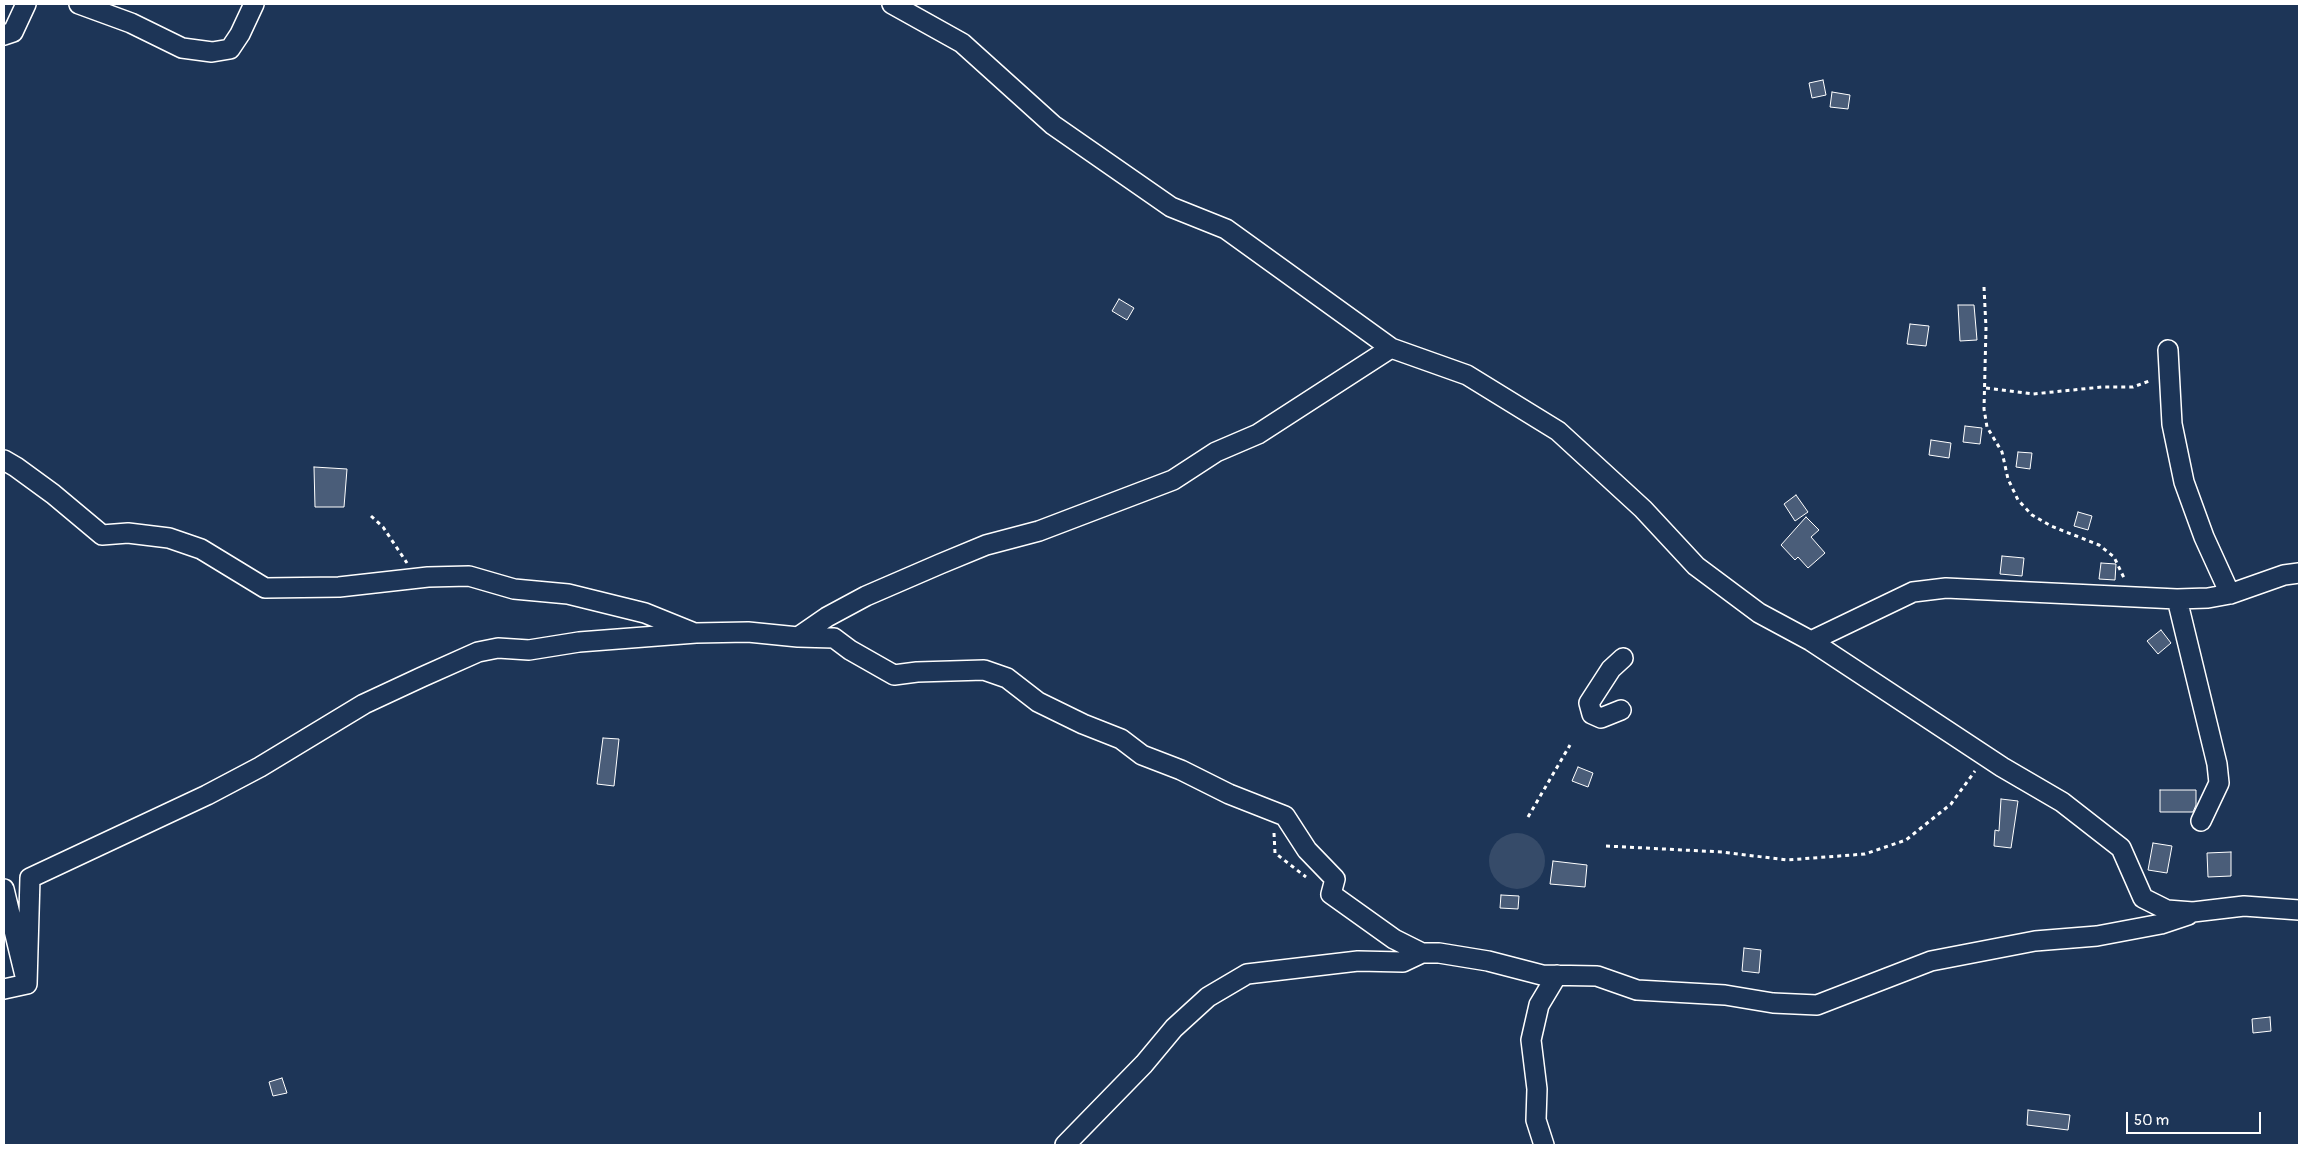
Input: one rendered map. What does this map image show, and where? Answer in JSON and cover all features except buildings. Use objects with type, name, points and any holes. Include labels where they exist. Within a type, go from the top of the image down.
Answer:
[{"type":"street","points":[[4,35],[13,32],[26,4]]},
{"type":"street","points":[[79,4],[131,24],[182,48],[212,52],[230,49],[240,34],[254,4]]},
{"type":"street","points":[[892,4],[962,44],[1053,125],[1163,201],[1226,229],[1391,348],[1467,375],[1558,431],[1643,509],[1696,566],[1759,613],[1811,641],[1986,756],[2062,802],[2121,848],[2143,898],[2167,910],[2194,912],[2244,906],[2299,910]]},
{"type":"street","points":[[798,637],[827,617],[866,596],[940,564],[986,545],[1039,531],[1173,480],[1216,452],[1258,434],[1391,348]]},
{"type":"street","points":[[2168,350],[2172,424],[2184,482],[2204,537],[2230,594]]},
{"type":"street","points":[[4,460],[53,494],[102,535],[128,533],[169,538],[200,549],[265,588],[338,587],[410,579],[468,576],[514,589],[568,594],[644,613],[696,633]]},
{"type":"street","points":[[1811,641],[1913,592],[1946,588],[2177,599],[2208,598],[2230,594],[2284,575],[2299,573]]},
{"type":"street","points":[[2177,599],[2218,764],[2219,783],[2201,821]]},
{"type":"street","points":[[4,878],[13,883],[30,878],[207,795],[260,767],[364,704],[478,652],[498,648],[529,650],[579,642],[696,633],[748,632],[798,637],[834,638],[850,650],[894,674],[984,670],[1007,678],[1038,702],[1083,724],[1121,739],[1142,755],[1181,770],[1229,794],[1285,816],[1308,850],[1335,879],[1331,894],[1394,940],[1422,953],[1488,961],[1549,981],[1597,976],[1637,990],[1725,995],[1773,1002],[1817,1005],[1931,961],[2036,941],[2097,936],[2161,924],[2194,912]]},
{"type":"street","points":[[1621,710],[1601,718],[1592,714],[1589,702],[1611,669],[1623,658]]},
{"type":"street","points":[[27,984],[30,878]]},
{"type":"street","points":[[4,889],[27,984]]},
{"type":"street","points":[[1065,1145],[1144,1064],[1174,1028],[1208,996],[1247,974],[1358,961],[1403,962],[1422,953]]},
{"type":"street","points":[[1544,1145],[1536,1120],[1537,1089],[1531,1040],[1539,1005],[1549,981]]},
{"type":"street","points":[[4,989],[27,984]]},
{"type":"path","points":[[1984,287],[1986,388],[1984,409],[1987,427],[2002,452],[2008,479],[2018,500],[2032,515],[2051,526],[2099,545],[2114,557],[2134,596]]},
{"type":"path","points":[[1986,388],[2033,394],[2052,393],[2102,387],[2133,386],[2169,374]]},
{"type":"path","points":[[371,516],[382,527],[406,560],[410,579]]},
{"type":"path","points":[[1528,818],[1570,745]]},
{"type":"path","points":[[1606,846],[1722,852],[1787,860],[1865,854],[1906,840],[1951,804],[1986,756]]},
{"type":"shaded area","points":[[1517,833],[1528,835],[1537,841],[1543,850],[1545,861],[1543,872],[1537,881],[1528,887],[1517,889],[1506,887],[1497,881],[1491,872],[1489,861],[1491,850],[1497,841],[1506,835]]}]
